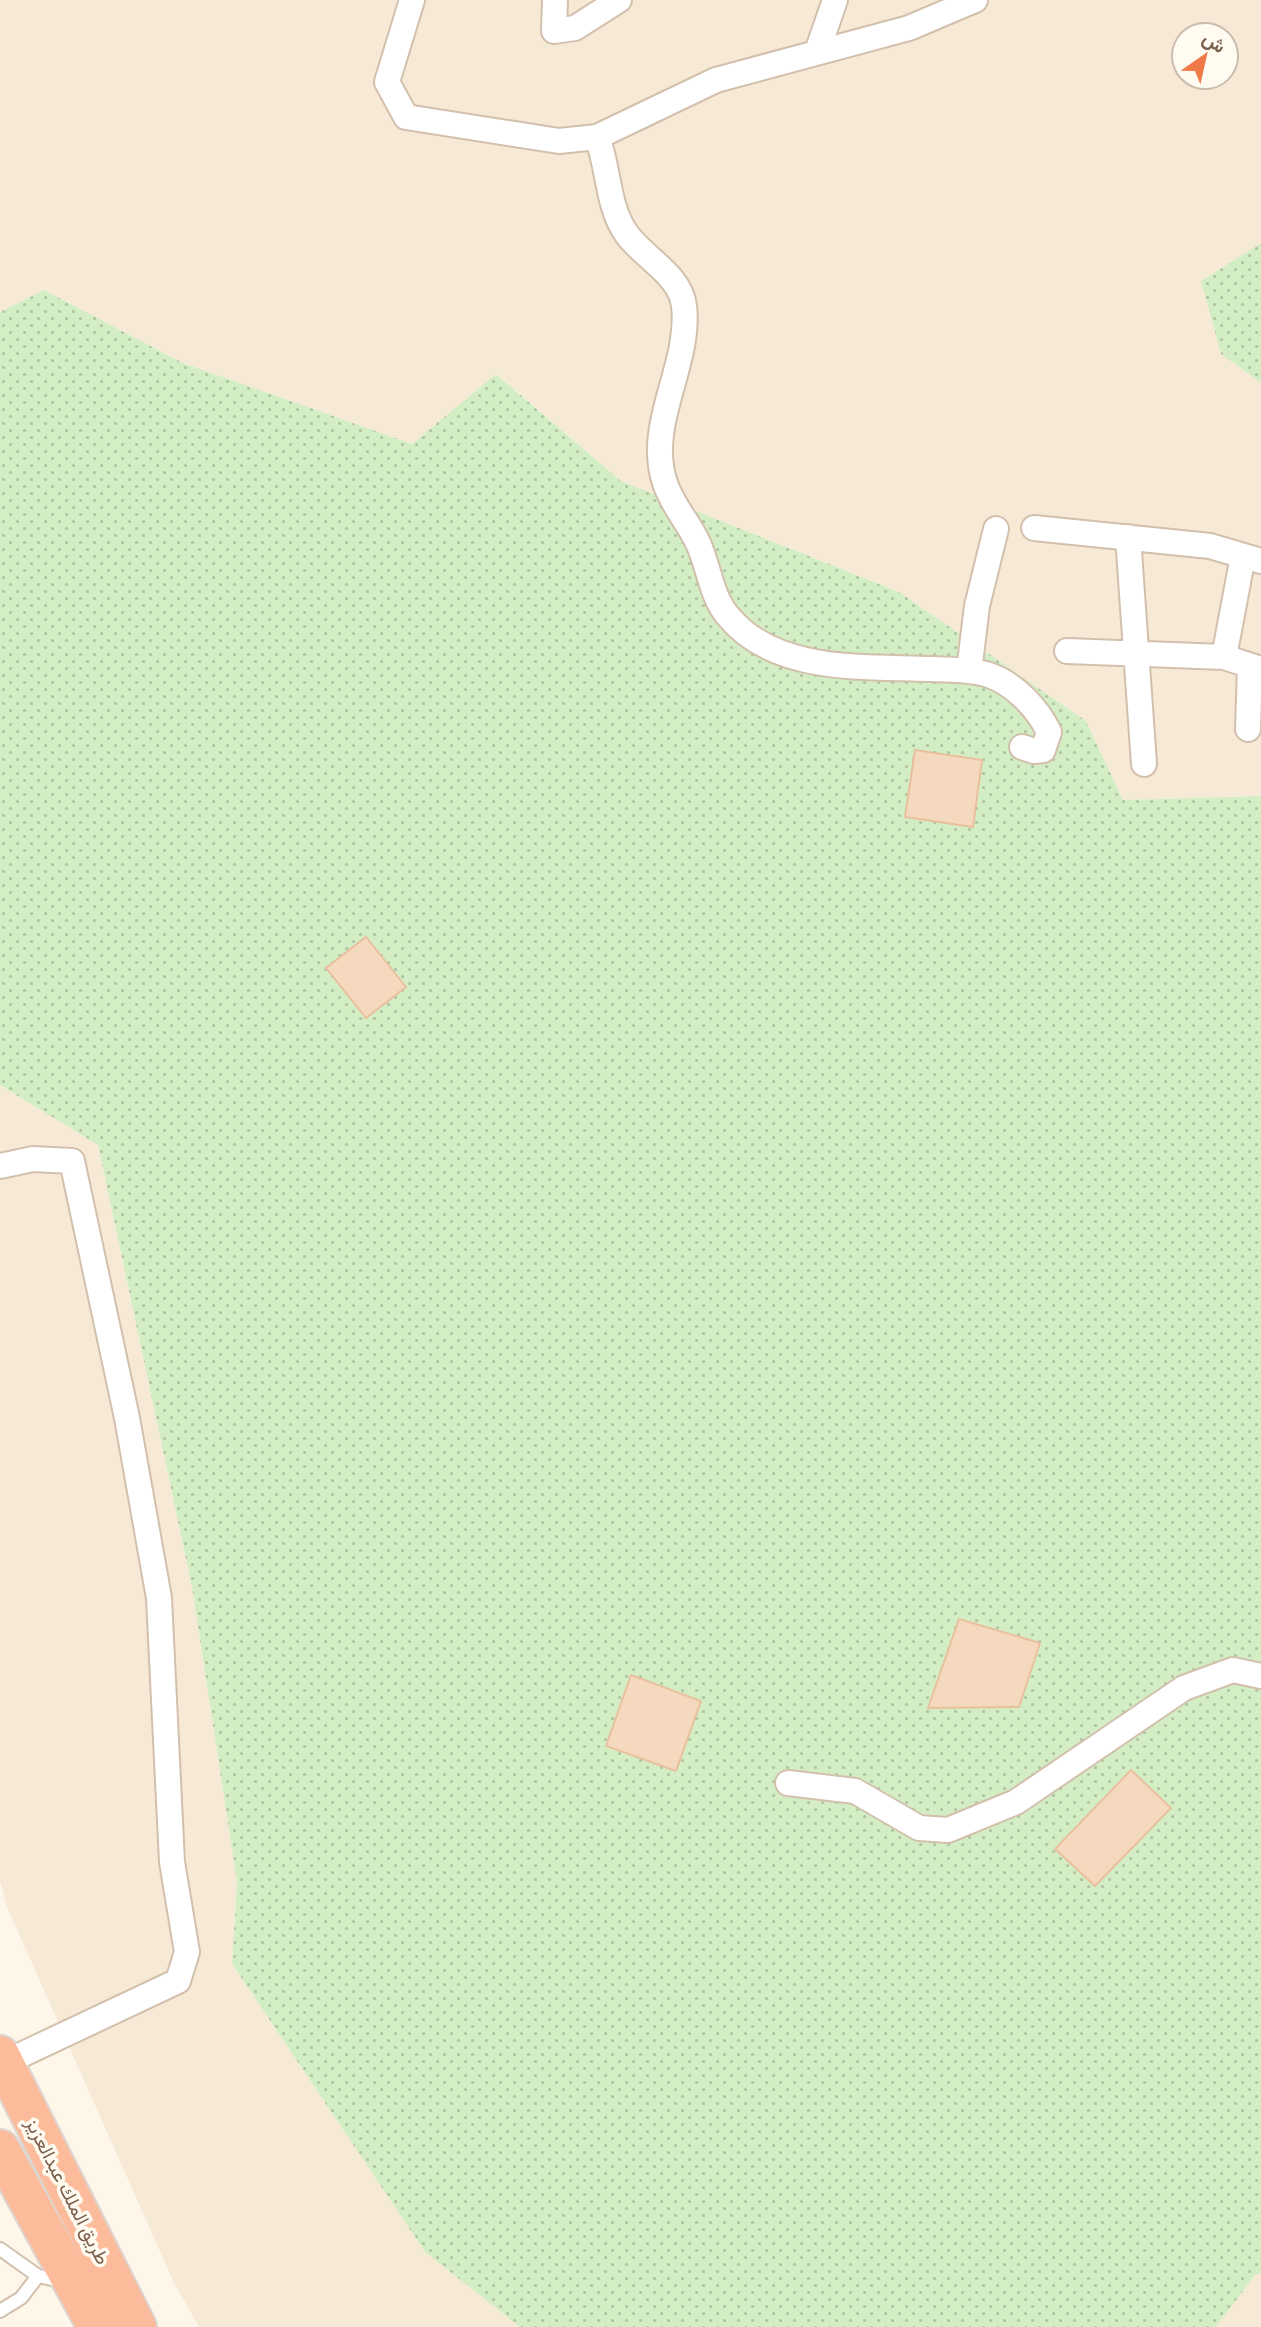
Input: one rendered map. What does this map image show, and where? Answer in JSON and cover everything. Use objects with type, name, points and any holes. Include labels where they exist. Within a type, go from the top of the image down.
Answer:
[{"type":"highway","name":"طريق الملك عبدالعزيز","points":[[2,2059],[137,2327]]},
{"type":"highway","name":"طريق الملك عبدالعزيز","points":[[0,2149],[76,2284],[97,2327]]},
{"type":"street","points":[[412,0],[387,82],[406,117],[559,141],[597,137],[716,80],[909,28],[975,0]]},
{"type":"street","points":[[555,0],[554,32],[575,27],[619,0]]},
{"type":"street","points":[[817,52],[835,0]]},
{"type":"street","points":[[597,137],[615,210],[624,232],[672,281],[684,305],[680,355],[663,426],[662,467],[665,484],[699,545],[718,604],[743,631],[783,654],[833,664],[969,671],[990,675],[1009,685],[1044,721],[1049,732],[1043,750],[1034,751],[1022,747]]},
{"type":"street","points":[[1034,528],[1210,546],[1252,559],[1224,657]]},
{"type":"street","points":[[969,671],[977,606],[996,529]]},
{"type":"street","points":[[1128,537],[1144,764]]},
{"type":"street","points":[[1067,651],[1224,657],[1256,667],[1248,729]]},
{"type":"street","points":[[0,1166],[33,1159],[72,1161],[127,1418],[159,1598],[172,1862],[187,1952],[178,1981],[2,2059]]},
{"type":"street","points":[[788,1783],[855,1791],[919,1828],[948,1830],[1016,1802],[1184,1688],[1233,1670],[1261,1676]]},
{"type":"lane","points":[[0,2249],[38,2276],[76,2284]]},
{"type":"lane","points":[[0,2311],[21,2298],[38,2276]]},
{"type":"shaded area","points":[[0,0],[1261,0],[1261,243],[1201,281],[1221,354],[1261,383],[1261,796],[1123,800],[1086,721],[899,592],[621,481],[497,374],[412,444],[183,363],[44,290],[0,312]]},
{"type":"shaded area","points":[[0,1085],[98,1145],[192,1587],[237,1882],[232,1964],[425,2252],[520,2327],[199,2327],[174,2283],[7,1907],[0,1881]]},
{"type":"shaded area","points":[[1256,2274],[1261,2274],[1261,2327],[1216,2327]]},
{"type":"green space","points":[[1261,243],[1261,383],[1221,354],[1201,281]]},
{"type":"green space","points":[[44,290],[183,363],[412,444],[496,374],[621,481],[899,592],[1086,721],[1123,800],[1261,796],[1261,2274],[1256,2274],[1216,2327],[520,2327],[425,2252],[232,1964],[237,1882],[192,1587],[98,1145],[0,1085],[0,312]]},
{"type":"building","points":[[915,750],[982,760],[973,827],[905,817]]},
{"type":"building","points":[[366,937],[406,987],[366,1018],[326,968]]},
{"type":"building","points":[[959,1619],[1040,1643],[1019,1707],[928,1708]]},
{"type":"building","points":[[631,1675],[701,1701],[676,1771],[606,1746]]},
{"type":"building","points":[[1131,1770],[1171,1808],[1095,1886],[1055,1849]]}]
